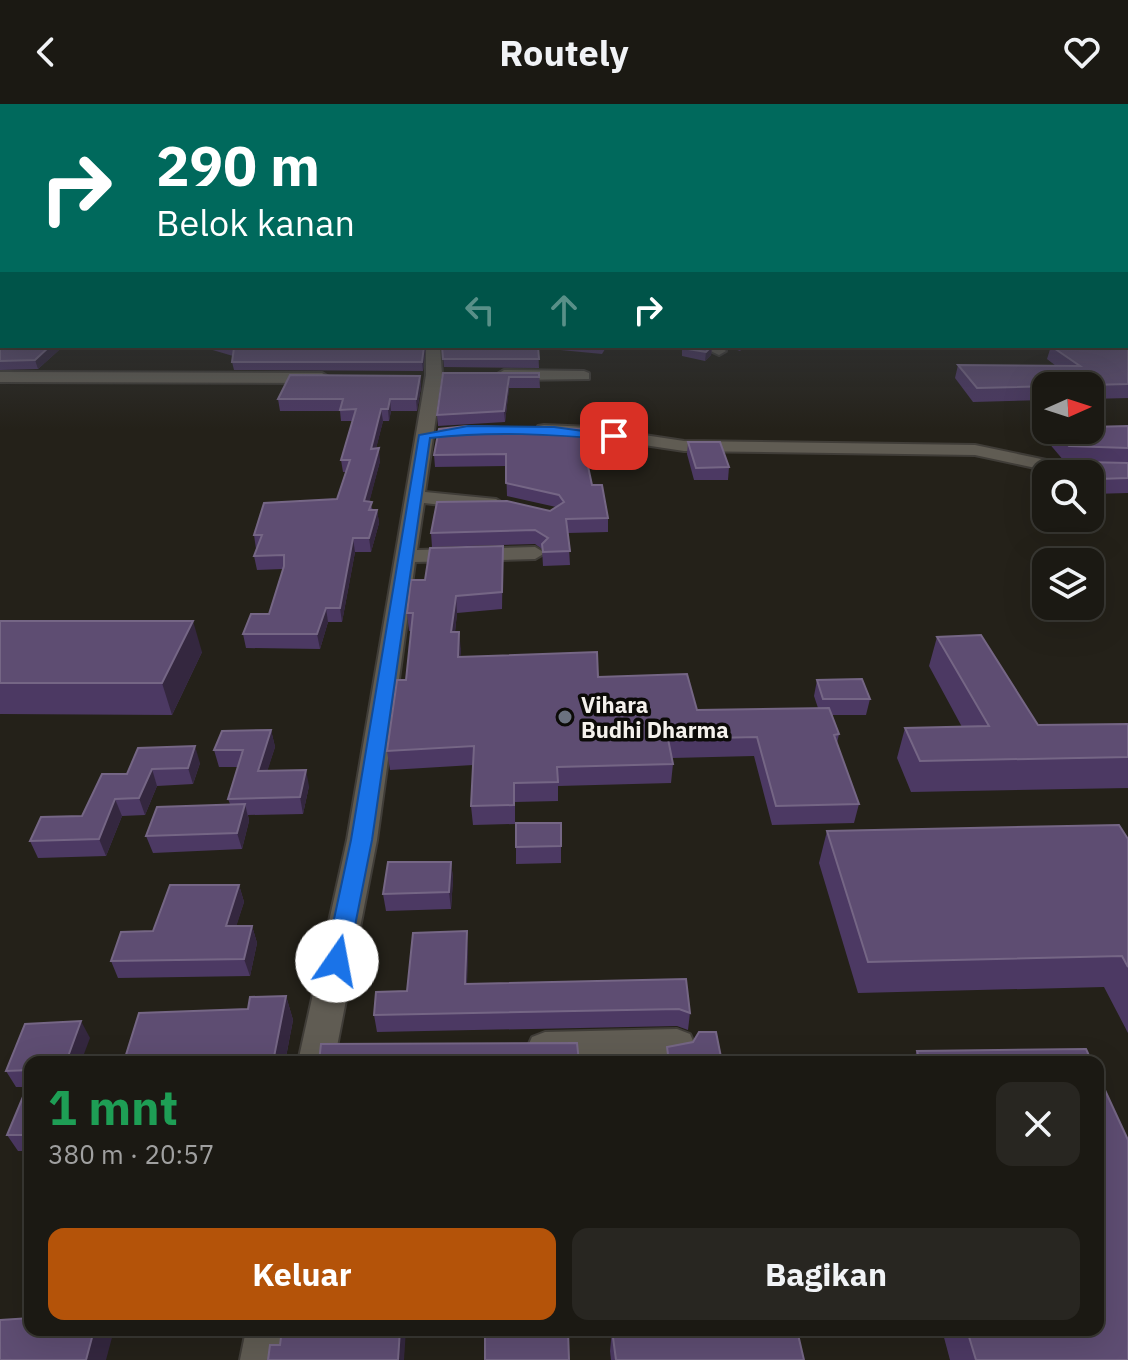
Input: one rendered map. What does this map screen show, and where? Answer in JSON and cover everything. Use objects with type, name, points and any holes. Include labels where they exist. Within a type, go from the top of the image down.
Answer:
[{"type":"street","points":[[327,1055],[417,497],[432,434],[433,348]]},
{"type":"street","points":[[489,375],[584,376]]},
{"type":"street","points":[[0,377],[341,378]]},
{"type":"street","points":[[525,430],[591,432],[684,446],[975,450],[1070,470],[1128,470]]},
{"type":"street","points":[[417,497],[513,506]]},
{"type":"street","points":[[408,556],[535,553]]},
{"type":"street","points":[[505,1048],[677,1045]]},
{"type":"street","points":[[263,1360],[267,1336]]},
{"type":"building","points":[[0,348],[48,348],[35,360],[0,361]]},
{"type":"building","points":[[234,348],[424,348],[422,362],[232,362]]},
{"type":"building","points":[[442,348],[538,348],[539,359],[443,359]]},
{"type":"building","points":[[682,348],[710,348],[706,352]]},
{"type":"building","points":[[1054,348],[1128,348],[1128,384],[1104,385],[1104,372],[1032,372],[1032,387],[977,388],[958,365],[1080,366]]},
{"type":"building","points":[[443,373],[539,373],[539,377],[509,377],[504,411],[437,415]]},
{"type":"building","points":[[290,375],[420,376],[416,399],[390,399],[388,409],[381,409],[371,449],[379,448],[364,501],[372,502],[369,510],[377,510],[369,538],[353,538],[340,608],[326,608],[317,634],[243,634],[251,614],[269,614],[284,566],[284,555],[254,556],[262,535],[254,535],[264,503],[337,499],[350,460],[341,460],[356,409],[340,410],[343,399],[278,399]]},
{"type":"building","points":[[467,426],[580,429],[592,485],[602,485],[608,518],[566,519],[570,551],[543,552],[542,544],[548,538],[535,530],[431,533],[437,502],[507,501],[550,511],[564,502],[559,495],[506,483],[506,454],[434,455],[439,429]]},
{"type":"building","points":[[1128,426],[1128,448],[1067,444],[1104,444],[1104,427]]},
{"type":"building","points":[[688,442],[720,442],[729,467],[696,468]]},
{"type":"building","points":[[1104,462],[1128,463],[1128,478],[1104,479]]},
{"type":"building","points":[[503,546],[502,592],[456,596],[451,632],[459,632],[458,657],[597,652],[598,677],[687,674],[697,710],[829,708],[839,734],[834,735],[859,804],[776,806],[757,737],[668,739],[673,764],[557,767],[558,782],[514,783],[514,805],[471,806],[474,746],[387,751],[397,680],[406,680],[413,613],[407,613],[411,580],[425,580],[430,548]]},
{"type":"building","points":[[0,621],[193,621],[162,683],[0,683]]},
{"type":"building","points":[[981,635],[1038,725],[1128,724],[1128,757],[920,761],[905,728],[989,726],[937,637]]},
{"type":"building","points":[[862,679],[870,699],[823,699],[817,680]]},
{"type":"building","points":[[271,730],[258,771],[306,770],[300,797],[228,799],[243,750],[214,750],[222,731]]},
{"type":"building","points":[[195,746],[188,768],[152,769],[139,798],[115,799],[99,839],[30,841],[41,817],[82,816],[102,774],[127,774],[138,748]]},
{"type":"building","points":[[245,804],[237,833],[146,836],[157,807]]},
{"type":"building","points":[[516,823],[561,823],[561,846],[516,847]]},
{"type":"building","points":[[1119,825],[1128,839],[1128,967],[1122,956],[868,962],[827,831]]},
{"type":"building","points":[[388,862],[451,862],[449,892],[383,894]]},
{"type":"building","points":[[170,885],[239,885],[226,926],[252,926],[244,959],[111,961],[121,932],[153,931]]},
{"type":"building","points":[[467,931],[465,984],[686,979],[690,1013],[679,1009],[374,1015],[376,992],[407,991],[413,933]]},
{"type":"building","points":[[286,996],[274,1056],[126,1056],[139,1013],[248,1009],[250,997]]},
{"type":"building","points":[[81,1021],[68,1056],[24,1056],[24,1070],[6,1071],[25,1024]]},
{"type":"building","points":[[699,1032],[716,1032],[721,1056],[668,1056],[667,1047],[693,1042]]},
{"type":"building","points":[[577,1043],[578,1056],[320,1056],[321,1044]]},
{"type":"building","points":[[1086,1049],[1089,1056],[918,1056],[917,1051]]},
{"type":"building","points":[[1104,1088],[1128,1140],[1128,1360],[976,1360],[969,1336],[1104,1336]]},
{"type":"building","points":[[24,1094],[24,1135],[7,1135]]},
{"type":"building","points":[[24,1318],[24,1336],[92,1336],[86,1360],[0,1360],[0,1320]]},
{"type":"building","points":[[281,1336],[400,1336],[398,1360],[268,1360],[270,1345],[280,1345]]},
{"type":"building","points":[[485,1336],[568,1336],[569,1360],[485,1360]]},
{"type":"building","points":[[613,1336],[798,1336],[804,1360],[616,1360]]},
{"type":"place","name":"Vihara Budhi Dharma","points":[[565,717]]},
{"type":"route","points":[[337,961],[362,840],[425,435],[468,430],[554,430],[614,436]]}]
